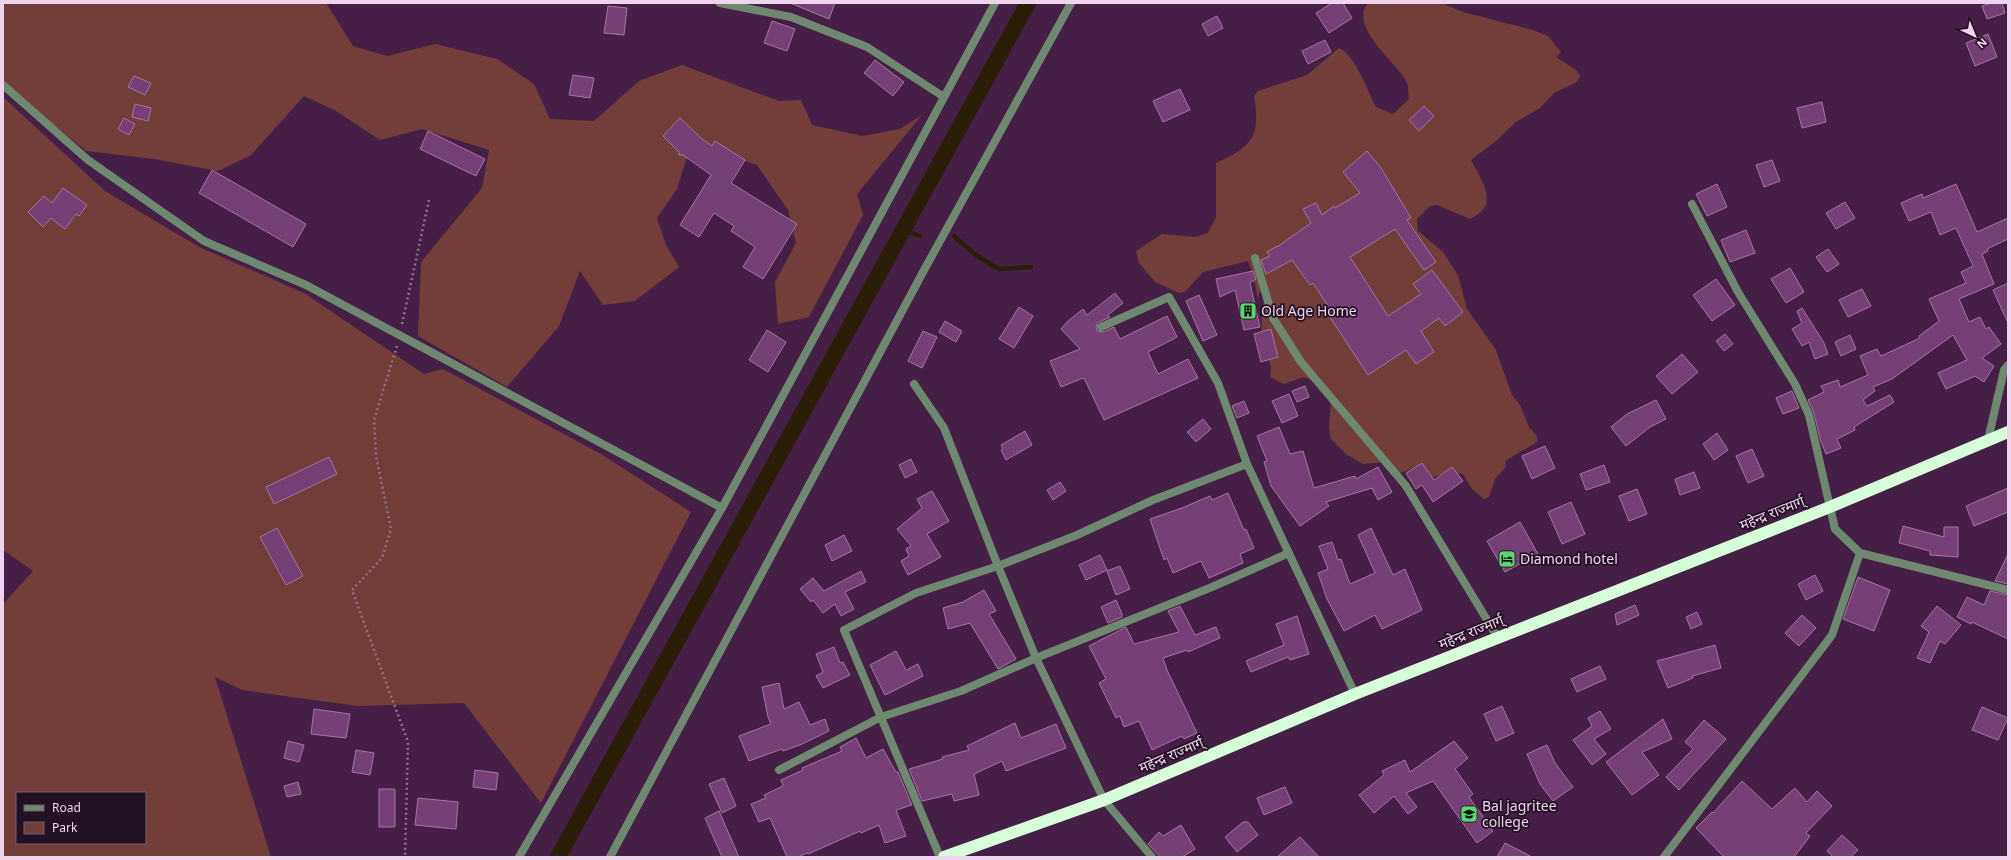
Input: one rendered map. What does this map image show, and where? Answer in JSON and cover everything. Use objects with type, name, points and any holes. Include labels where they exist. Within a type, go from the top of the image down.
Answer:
[{"type":"highway","name":"महेन्द्र राज्मार्ग्","points":[[944,857],[1104,800],[1355,694],[1830,507],[2008,432]]},
{"type":"street","points":[[720,3],[791,17],[867,47],[944,97]]},
{"type":"street","points":[[519,857],[722,508],[995,3]]},
{"type":"street","points":[[610,857],[923,272],[1071,3]]},
{"type":"street","points":[[3,85],[88,160],[204,240],[306,284],[400,336],[512,394],[722,508]]},
{"type":"street","points":[[1692,204],[1738,292],[1795,384],[1809,415],[1834,529],[1860,552],[2008,590]]},
{"type":"street","points":[[1255,258],[1273,318],[1302,362],[1406,486],[1498,638]]},
{"type":"street","points":[[1101,327],[1169,297],[1218,383],[1247,464],[1355,694]]},
{"type":"street","points":[[1988,440],[2004,370],[2008,365]]},
{"type":"street","points":[[914,384],[944,428],[1036,658],[1104,800],[1152,857]]},
{"type":"street","points":[[940,857],[844,630],[916,593],[998,566],[1077,535],[1153,500],[1247,464]]},
{"type":"street","points":[[1664,857],[1832,635],[1860,552]]},
{"type":"street","points":[[779,770],[881,717],[961,691],[1036,658],[1212,587],[1289,553]]},
{"type":"path","points":[[405,857],[408,742],[352,590],[382,558],[391,528],[376,456],[374,420],[400,336],[429,200]]},
{"type":"green space","points":[[3,3],[326,3],[353,46],[387,56],[435,44],[497,59],[534,84],[550,119],[594,121],[639,81],[682,65],[779,101],[801,100],[812,125],[862,136],[900,129],[922,115],[857,194],[863,215],[809,317],[778,324],[775,282],[796,243],[788,210],[757,165],[725,155],[697,141],[686,160],[677,189],[657,218],[666,245],[679,267],[635,301],[603,305],[580,271],[559,326],[507,387],[418,336],[421,262],[482,188],[489,150],[422,129],[380,140],[336,111],[304,96],[251,155],[218,171],[154,159],[86,151],[14,92],[3,80]]},
{"type":"green space","points":[[1368,3],[1441,3],[1463,12],[1533,30],[1548,36],[1561,52],[1556,57],[1576,70],[1580,76],[1577,82],[1554,93],[1540,108],[1516,122],[1496,141],[1471,160],[1481,179],[1486,193],[1487,200],[1480,213],[1470,219],[1437,205],[1430,206],[1417,219],[1418,231],[1443,252],[1458,275],[1467,309],[1496,350],[1512,395],[1520,405],[1529,427],[1537,436],[1537,442],[1505,461],[1506,467],[1495,479],[1489,497],[1484,499],[1472,489],[1463,474],[1449,472],[1431,478],[1417,466],[1394,476],[1384,462],[1363,464],[1346,454],[1331,439],[1329,428],[1331,403],[1315,382],[1304,377],[1284,384],[1270,377],[1271,366],[1261,343],[1262,310],[1266,292],[1260,291],[1258,299],[1253,275],[1248,261],[1203,272],[1185,292],[1179,293],[1155,282],[1139,263],[1136,251],[1162,234],[1195,237],[1208,233],[1216,217],[1216,163],[1238,152],[1246,146],[1251,139],[1255,131],[1256,122],[1254,96],[1258,91],[1307,75],[1339,48],[1345,52],[1356,65],[1376,107],[1393,114],[1409,99],[1406,81],[1376,44],[1364,22],[1363,12]]},
{"type":"green space","points":[[3,97],[105,191],[199,247],[304,293],[424,374],[443,369],[601,454],[691,512],[541,803],[464,703],[357,706],[242,690],[215,677],[271,857],[3,857],[3,604],[33,571],[3,550]]},
{"type":"building","points":[[790,3],[835,3],[829,19]]},
{"type":"building","points":[[1332,3],[1343,3],[1352,18],[1329,33],[1316,13]]},
{"type":"building","points":[[1991,3],[2002,3],[2005,13],[1987,19],[1982,6]]},
{"type":"building","points":[[608,6],[627,8],[624,35],[604,33]]},
{"type":"building","points":[[1217,16],[1223,28],[1208,36],[1202,24]]},
{"type":"building","points":[[772,21],[795,29],[787,51],[764,43]]},
{"type":"building","points":[[1988,34],[1997,57],[1975,66],[1966,43]]},
{"type":"building","points":[[1325,40],[1331,52],[1308,64],[1302,51]]},
{"type":"building","points":[[875,60],[904,82],[893,96],[864,73]]},
{"type":"building","points":[[573,75],[594,78],[590,98],[569,95]]},
{"type":"building","points":[[134,76],[151,83],[145,95],[128,87]]},
{"type":"building","points":[[1180,89],[1190,110],[1163,122],[1153,101]]},
{"type":"building","points":[[1822,102],[1826,122],[1802,128],[1797,108]]},
{"type":"building","points":[[135,104],[151,108],[148,121],[132,117]]},
{"type":"building","points":[[1424,106],[1434,116],[1419,131],[1409,120]]},
{"type":"building","points":[[124,118],[135,124],[129,135],[118,129]]},
{"type":"building","points":[[680,118],[701,138],[712,146],[715,141],[745,160],[731,183],[797,224],[763,279],[743,267],[755,247],[731,231],[734,226],[714,213],[699,237],[680,225],[711,175],[683,155],[679,155],[679,152],[663,136]]},
{"type":"building","points":[[428,131],[485,159],[476,176],[420,149]]},
{"type":"building","points":[[1367,151],[1381,168],[1411,218],[1407,220],[1436,262],[1424,270],[1395,229],[1350,257],[1388,316],[1421,294],[1413,284],[1432,270],[1463,312],[1445,326],[1439,318],[1421,331],[1434,352],[1416,364],[1406,350],[1368,375],[1324,308],[1328,306],[1313,283],[1310,285],[1292,260],[1266,274],[1261,260],[1270,256],[1267,252],[1277,247],[1311,223],[1303,209],[1316,203],[1322,215],[1334,206],[1335,208],[1360,193],[1343,172]]},
{"type":"building","points":[[1772,160],[1780,181],[1764,187],[1756,165]]},
{"type":"building","points":[[212,170],[306,224],[293,247],[199,193]]},
{"type":"building","points":[[1717,184],[1727,207],[1707,216],[1696,194]]},
{"type":"building","points":[[1956,184],[1977,232],[2008,218],[2008,239],[1987,249],[1988,251],[1982,254],[1994,284],[1959,299],[1969,322],[1980,317],[1986,329],[1989,327],[2001,344],[1982,358],[1994,366],[1984,382],[1975,376],[1946,389],[1938,373],[1967,360],[1953,335],[1892,379],[1873,387],[1875,391],[1863,400],[1867,406],[1890,395],[1894,402],[1854,427],[1855,430],[1837,439],[1841,448],[1826,454],[1820,439],[1814,413],[1808,400],[1824,392],[1821,386],[1838,380],[1840,387],[1868,375],[1860,356],[1877,349],[1881,356],[1920,338],[1919,336],[1939,321],[1929,299],[1966,283],[1961,272],[1973,266],[1956,228],[1940,235],[1931,212],[1909,221],[1901,203],[1922,194],[1923,198]]},
{"type":"building","points":[[63,188],[87,205],[79,216],[76,214],[65,229],[51,218],[43,227],[28,212],[44,196],[52,203]]},
{"type":"building","points":[[1845,202],[1855,218],[1836,229],[1826,213]]},
{"type":"building","points":[[1746,230],[1755,253],[1730,262],[1721,240]]},
{"type":"building","points":[[1828,249],[1839,264],[1827,272],[1816,257]]},
{"type":"building","points":[[1790,268],[1804,292],[1786,303],[1771,279]]},
{"type":"building","name":"Old Age Home","points":[[1253,271],[1256,279],[1250,283],[1260,327],[1244,330],[1235,290],[1220,297],[1216,279]]},
{"type":"building","points":[[1716,279],[1735,305],[1712,321],[1693,295]]},
{"type":"building","points":[[2008,283],[2008,323],[1993,290]]},
{"type":"building","points":[[1862,289],[1871,306],[1848,317],[1839,300]]},
{"type":"building","points":[[1115,293],[1123,303],[1108,315],[1110,317],[1097,323],[1097,331],[1103,332],[1114,327],[1120,339],[1167,316],[1177,337],[1148,352],[1158,374],[1188,359],[1198,378],[1104,420],[1085,380],[1083,378],[1061,387],[1050,361],[1080,349],[1061,329],[1068,321],[1083,309],[1087,315]]},
{"type":"building","points":[[1199,295],[1217,335],[1203,341],[1186,301]]},
{"type":"building","points":[[1019,307],[1033,316],[1014,348],[999,339]]},
{"type":"building","points":[[1802,308],[1824,343],[1828,354],[1815,359],[1809,342],[1802,346],[1792,329],[1802,323],[1797,311]]},
{"type":"building","points":[[945,321],[962,331],[956,342],[939,332]]},
{"type":"building","name":"Old Age Home","points":[[1271,329],[1278,357],[1261,362],[1254,334]]},
{"type":"building","points":[[767,330],[786,342],[768,372],[749,360]]},
{"type":"building","points":[[923,331],[937,337],[922,368],[908,361]]},
{"type":"building","points":[[1725,334],[1733,344],[1724,351],[1716,341]]},
{"type":"building","points":[[1850,335],[1856,349],[1841,356],[1835,342]]},
{"type":"building","points":[[1682,354],[1698,372],[1672,394],[1656,376]]},
{"type":"building","points":[[1305,386],[1309,397],[1297,402],[1292,391]]},
{"type":"building","points":[[1792,391],[1799,408],[1783,414],[1776,398]]},
{"type":"building","points":[[1289,394],[1298,416],[1282,423],[1272,401]]},
{"type":"building","points":[[1656,400],[1666,419],[1650,427],[1626,446],[1611,427],[1627,414]]},
{"type":"building","points":[[1244,401],[1249,413],[1237,418],[1232,406]]},
{"type":"building","points":[[1203,419],[1211,429],[1196,442],[1187,432]]},
{"type":"building","points":[[1279,427],[1290,454],[1303,451],[1314,488],[1355,476],[1356,479],[1378,467],[1392,492],[1378,500],[1372,488],[1326,502],[1329,506],[1300,526],[1271,486],[1264,462],[1267,461],[1257,436]]},
{"type":"building","points":[[1025,431],[1032,445],[1006,460],[1001,450],[1003,449],[1001,445]]},
{"type":"building","points":[[1717,433],[1728,450],[1714,460],[1703,444]]},
{"type":"building","points":[[1545,446],[1555,468],[1532,479],[1522,456]]},
{"type":"building","points":[[1752,449],[1764,476],[1748,483],[1736,456]]},
{"type":"building","points":[[329,457],[337,474],[274,504],[266,487]]},
{"type":"building","points":[[911,459],[917,472],[905,478],[899,465]]},
{"type":"building","points":[[1422,463],[1434,480],[1452,467],[1463,481],[1433,502],[1422,485],[1416,489],[1406,473]]},
{"type":"building","points":[[1604,465],[1610,482],[1586,490],[1580,474]]},
{"type":"building","points":[[1694,472],[1700,488],[1680,495],[1675,479]]},
{"type":"building","points":[[1060,482],[1066,491],[1053,500],[1047,490]]},
{"type":"building","points":[[2008,488],[2008,512],[1974,526],[1966,506]]},
{"type":"building","points":[[1637,489],[1647,514],[1629,521],[1619,496]]},
{"type":"building","points":[[932,491],[949,521],[927,534],[941,557],[908,575],[901,561],[909,556],[906,549],[911,546],[897,529],[922,508],[917,499]]},
{"type":"building","points":[[1228,493],[1244,530],[1246,529],[1254,548],[1240,554],[1243,563],[1209,578],[1201,561],[1173,573],[1167,558],[1164,560],[1150,519],[1210,496],[1212,500]]},
{"type":"building","points":[[1571,502],[1585,534],[1562,544],[1548,512]]},
{"type":"building","points":[[1520,522],[1538,554],[1505,572],[1487,541]]},
{"type":"building","points":[[1903,526],[1944,537],[1944,527],[1958,527],[1958,557],[1930,555],[1930,551],[1899,543]]},
{"type":"building","points":[[277,528],[303,576],[286,585],[260,537]]},
{"type":"building","points":[[1371,528],[1393,575],[1405,569],[1422,610],[1382,629],[1375,615],[1344,631],[1327,599],[1318,573],[1328,569],[1319,546],[1332,542],[1338,560],[1341,559],[1350,584],[1375,573],[1358,535]]},
{"type":"building","points":[[844,535],[852,551],[832,561],[825,545]]},
{"type":"building","points":[[2008,554],[2008,584],[1995,581]]},
{"type":"building","points":[[1100,555],[1107,570],[1086,580],[1079,565]]},
{"type":"building","points":[[1120,566],[1130,589],[1116,595],[1107,571]]},
{"type":"building","points":[[861,571],[866,582],[845,592],[854,609],[841,616],[835,604],[823,613],[813,600],[811,602],[800,589],[813,578],[824,591]]},
{"type":"building","points":[[1815,575],[1823,591],[1806,600],[1798,584]]},
{"type":"building","points":[[1858,577],[1890,590],[1874,631],[1843,619]]},
{"type":"building","points":[[984,590],[996,611],[989,614],[1016,659],[998,669],[970,623],[948,629],[943,608],[963,602]]},
{"type":"building","points":[[1990,591],[2008,595],[2008,639],[1972,622],[1971,624],[1957,617],[1967,597],[1984,605]]},
{"type":"building","points":[[1116,600],[1122,617],[1108,623],[1101,607]]},
{"type":"building","points":[[1635,605],[1639,615],[1617,625],[1615,614]]},
{"type":"building","points":[[1180,606],[1195,635],[1216,627],[1220,638],[1188,652],[1187,650],[1163,658],[1167,670],[1197,733],[1184,739],[1182,736],[1152,750],[1139,721],[1124,727],[1120,716],[1116,718],[1099,683],[1106,679],[1089,646],[1126,627],[1134,644],[1179,632],[1168,611]]},
{"type":"building","points":[[1937,606],[1961,625],[1945,644],[1940,641],[1930,663],[1917,658],[1929,632],[1921,626]]},
{"type":"building","points":[[1697,612],[1702,624],[1691,629],[1686,617]]},
{"type":"building","points":[[1802,615],[1816,628],[1799,646],[1785,633]]},
{"type":"building","points":[[1297,616],[1309,654],[1290,660],[1288,657],[1251,672],[1246,661],[1284,645],[1276,624]]},
{"type":"building","points":[[1715,645],[1721,668],[1692,676],[1693,678],[1668,688],[1657,661]]},
{"type":"building","points":[[834,647],[840,663],[843,662],[850,675],[823,688],[816,676],[823,672],[816,654]]},
{"type":"building","points":[[896,651],[906,670],[918,664],[923,676],[885,695],[870,665]]},
{"type":"building","points":[[1600,666],[1606,679],[1577,692],[1571,679]]},
{"type":"building","points":[[779,683],[784,709],[799,702],[810,725],[825,719],[829,731],[800,745],[783,751],[782,749],[749,761],[739,736],[771,724],[768,717],[762,687]]},
{"type":"building","points":[[1502,706],[1514,733],[1496,741],[1484,714]]},
{"type":"building","points":[[1982,707],[2008,718],[1998,740],[1972,730]]},
{"type":"building","points":[[314,709],[350,714],[346,738],[311,734]]},
{"type":"building","points":[[1600,711],[1611,729],[1594,739],[1606,754],[1592,765],[1573,740],[1592,726],[1588,718]]},
{"type":"building","points":[[1663,719],[1672,739],[1642,752],[1659,775],[1632,795],[1606,762]]},
{"type":"building","points":[[1704,720],[1726,739],[1679,790],[1666,777],[1693,749],[1685,742]]},
{"type":"building","points":[[1015,723],[1021,738],[1056,724],[1066,748],[1006,771],[1002,761],[974,774],[979,795],[954,801],[952,794],[922,801],[909,769],[943,759],[942,757],[969,750],[967,746]]},
{"type":"building","points":[[856,738],[866,758],[883,749],[896,772],[898,772],[912,805],[896,810],[906,836],[885,843],[879,825],[861,833],[860,831],[808,854],[807,853],[798,857],[787,857],[770,818],[759,822],[751,804],[766,798],[764,795],[783,786],[781,780],[803,770],[802,768],[842,751],[840,747]]},
{"type":"building","points":[[288,741],[304,745],[299,762],[284,758]]},
{"type":"building","points":[[1454,741],[1468,758],[1455,769],[1473,794],[1469,797],[1493,831],[1477,843],[1433,781],[1406,793],[1417,807],[1408,814],[1394,796],[1374,813],[1359,795],[1384,775],[1382,771],[1405,760],[1410,772]]},
{"type":"building","points":[[1547,745],[1555,763],[1573,787],[1553,801],[1540,784],[1527,754]]},
{"type":"building","points":[[356,750],[374,753],[370,775],[352,772]]},
{"type":"building","points":[[475,770],[498,773],[496,790],[473,787]]},
{"type":"building","points":[[724,778],[736,806],[722,813],[709,784]]},
{"type":"building","points":[[1742,781],[1772,809],[1795,788],[1807,802],[1817,791],[1832,806],[1806,833],[1810,836],[1794,857],[1724,857],[1696,828],[1712,812],[1713,813]]},
{"type":"building","points":[[298,782],[301,794],[287,797],[284,786]]},
{"type":"building","points":[[1285,787],[1292,803],[1264,815],[1257,798]]},
{"type":"building","points":[[379,789],[395,789],[395,827],[379,827]]},
{"type":"building","points":[[418,798],[458,802],[456,829],[415,825]]},
{"type":"building","points":[[719,811],[739,857],[722,857],[705,818]]},
{"type":"building","points":[[1243,822],[1248,822],[1258,835],[1237,852],[1225,837]]},
{"type":"building","points":[[1181,825],[1195,849],[1182,857],[1160,857],[1148,844],[1159,832],[1163,836]]},
{"type":"building","points":[[1842,835],[1858,850],[1851,857],[1833,857],[1827,851]]},
{"type":"building","points":[[1300,837],[1319,857],[1277,857]]},
{"type":"building","points":[[1505,843],[1532,857],[1497,857]]},
{"type":"waterway","points":[[558,857],[1028,3]]},
{"type":"waterway","points":[[903,230],[920,236]]},
{"type":"waterway","points":[[954,236],[977,256],[999,269],[1031,267]]},
{"type":"place","name":"Old Age Home","points":[[1248,311]]},
{"type":"place","name":"Diamond hotel","points":[[1507,559]]},
{"type":"place","name":"Bal jagritee college","points":[[1469,814]]}]
